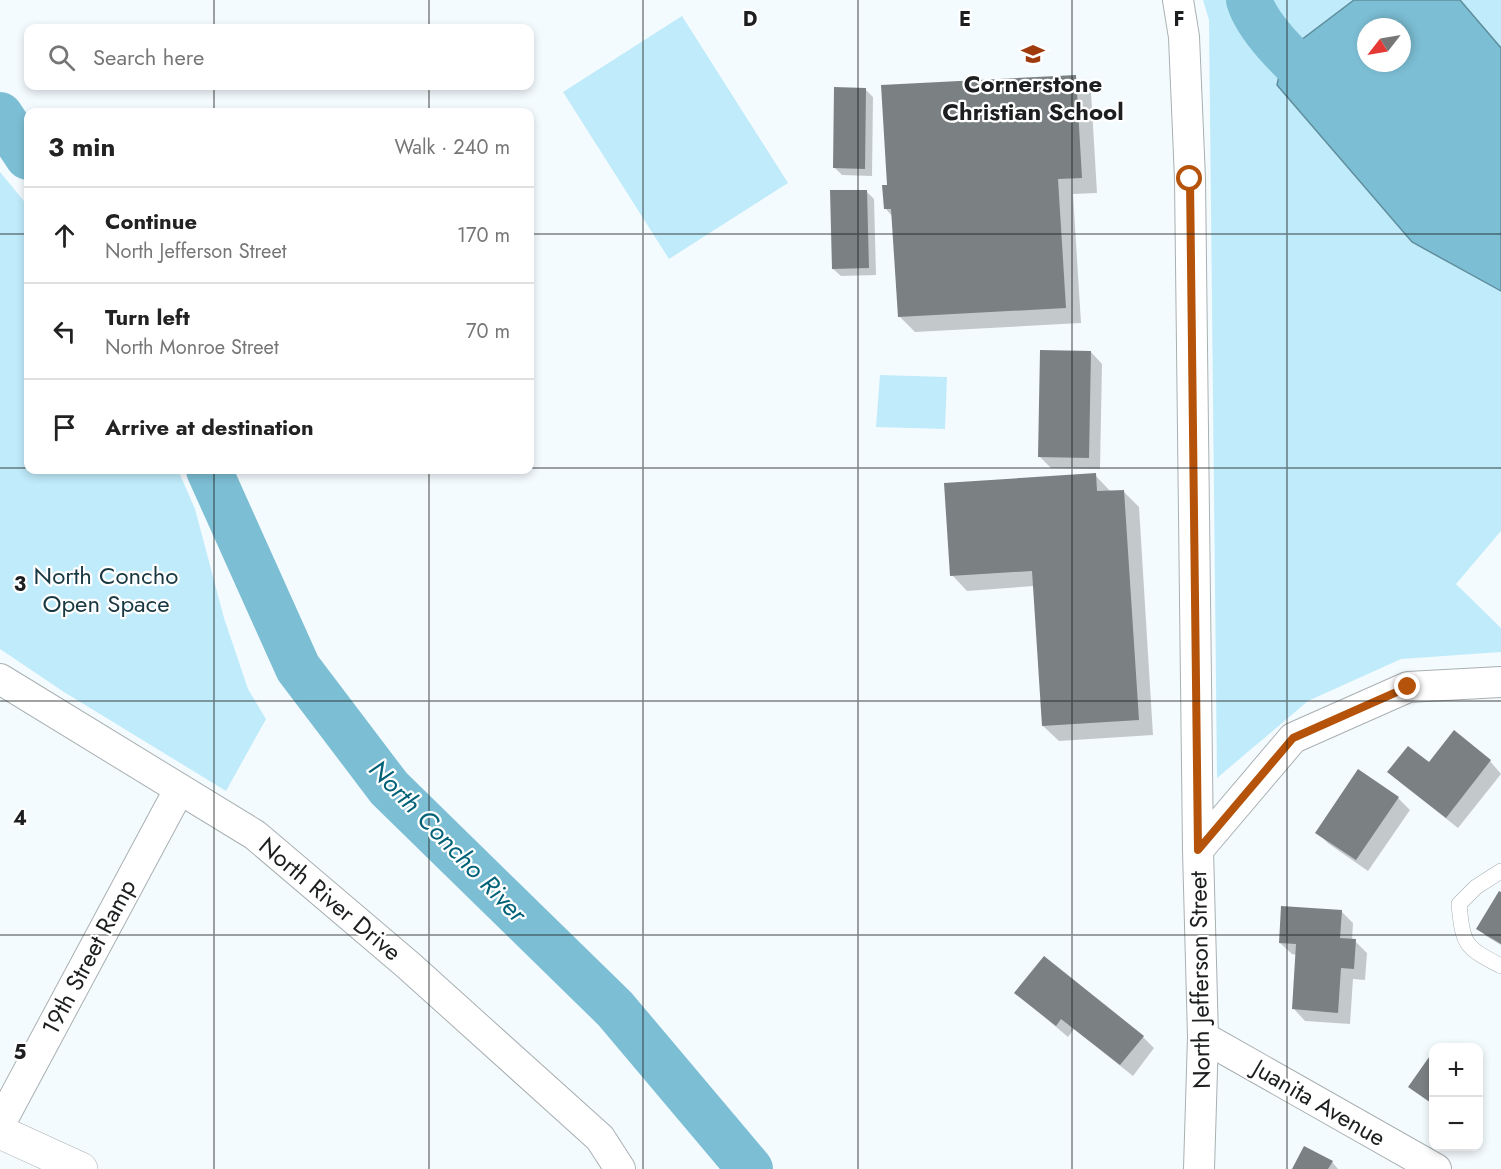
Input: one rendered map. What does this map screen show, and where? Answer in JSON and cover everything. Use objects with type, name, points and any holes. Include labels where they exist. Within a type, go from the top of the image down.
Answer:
[{"type":"street","name":"North Jefferson Street","points":[[1178,0],[1184,37],[1190,179],[1198,850],[1203,1037],[1199,1169]]},
{"type":"street","name":"North River Drive","points":[[0,679],[255,835],[408,965],[600,1138],[620,1169]]},
{"type":"street","points":[[1198,850],[1293,738],[1408,687],[1501,682]]},
{"type":"street","name":"19th Street Ramp","points":[[0,1124],[179,790]]},
{"type":"street","name":"Juanita Avenue","points":[[1203,1037],[1436,1169]]},
{"type":"street","points":[[0,1132],[81,1169]]},
{"type":"lane","points":[[1501,871],[1476,887],[1459,904],[1462,933],[1473,951],[1501,966]]},
{"type":"green space","points":[[1203,0],[1501,0],[1501,531],[1456,584],[1501,628],[1501,652],[1401,659],[1308,701],[1217,778],[1209,20]]},
{"type":"green space","points":[[682,16],[788,183],[669,259],[563,92]]},
{"type":"green space","name":"North Concho Open Space","points":[[0,172],[24,201],[24,474],[180,474],[195,509],[224,618],[248,689],[266,719],[226,791],[64,692],[0,649]]},
{"type":"green space","points":[[880,375],[947,377],[945,429],[876,427]]},
{"type":"shaded area","points":[[1354,0],[1460,0],[1501,48],[1501,291],[1412,242],[1277,85],[1284,53]]},
{"type":"building","points":[[1076,75],[1082,178],[1058,179],[1066,308],[898,317],[891,209],[884,209],[882,185],[887,185],[881,85]]},
{"type":"building","points":[[834,87],[866,88],[865,169],[833,168]]},
{"type":"building","points":[[830,190],[867,190],[869,268],[832,269]]},
{"type":"building","points":[[1040,350],[1091,351],[1089,458],[1038,457]]},
{"type":"building","points":[[1096,473],[1097,491],[1124,490],[1139,720],[1042,726],[1032,571],[950,576],[944,483]]},
{"type":"building","points":[[1454,730],[1491,760],[1446,818],[1387,772],[1408,746],[1429,762]]},
{"type":"building","points":[[1358,769],[1399,797],[1356,860],[1315,833]]},
{"type":"building","points":[[1499,891],[1501,892],[1501,944],[1476,929]]},
{"type":"building","points":[[1281,906],[1342,910],[1340,938],[1356,939],[1354,969],[1341,968],[1338,1013],[1292,1009],[1296,944],[1279,943]]},
{"type":"building","points":[[1044,956],[1144,1036],[1120,1065],[1061,1019],[1056,1026],[1014,993]]},
{"type":"building","points":[[1429,1057],[1429,1102],[1408,1087]]},
{"type":"building","points":[[1304,1146],[1333,1161],[1328,1169],[1292,1169]]},
{"type":"waterway","points":[[1249,0],[1254,13],[1273,39],[1331,97]]},
{"type":"waterway","name":"North Concho River","points":[[0,115],[24,151]]},
{"type":"waterway","name":"North Concho River","points":[[211,474],[298,668],[389,788],[615,1009],[750,1169]]},
{"type":"place","name":"Cornerstone Christian School","points":[[1033,54]]},
{"type":"route","points":[[1190,179],[1198,850],[1293,738],[1408,687]]}]
